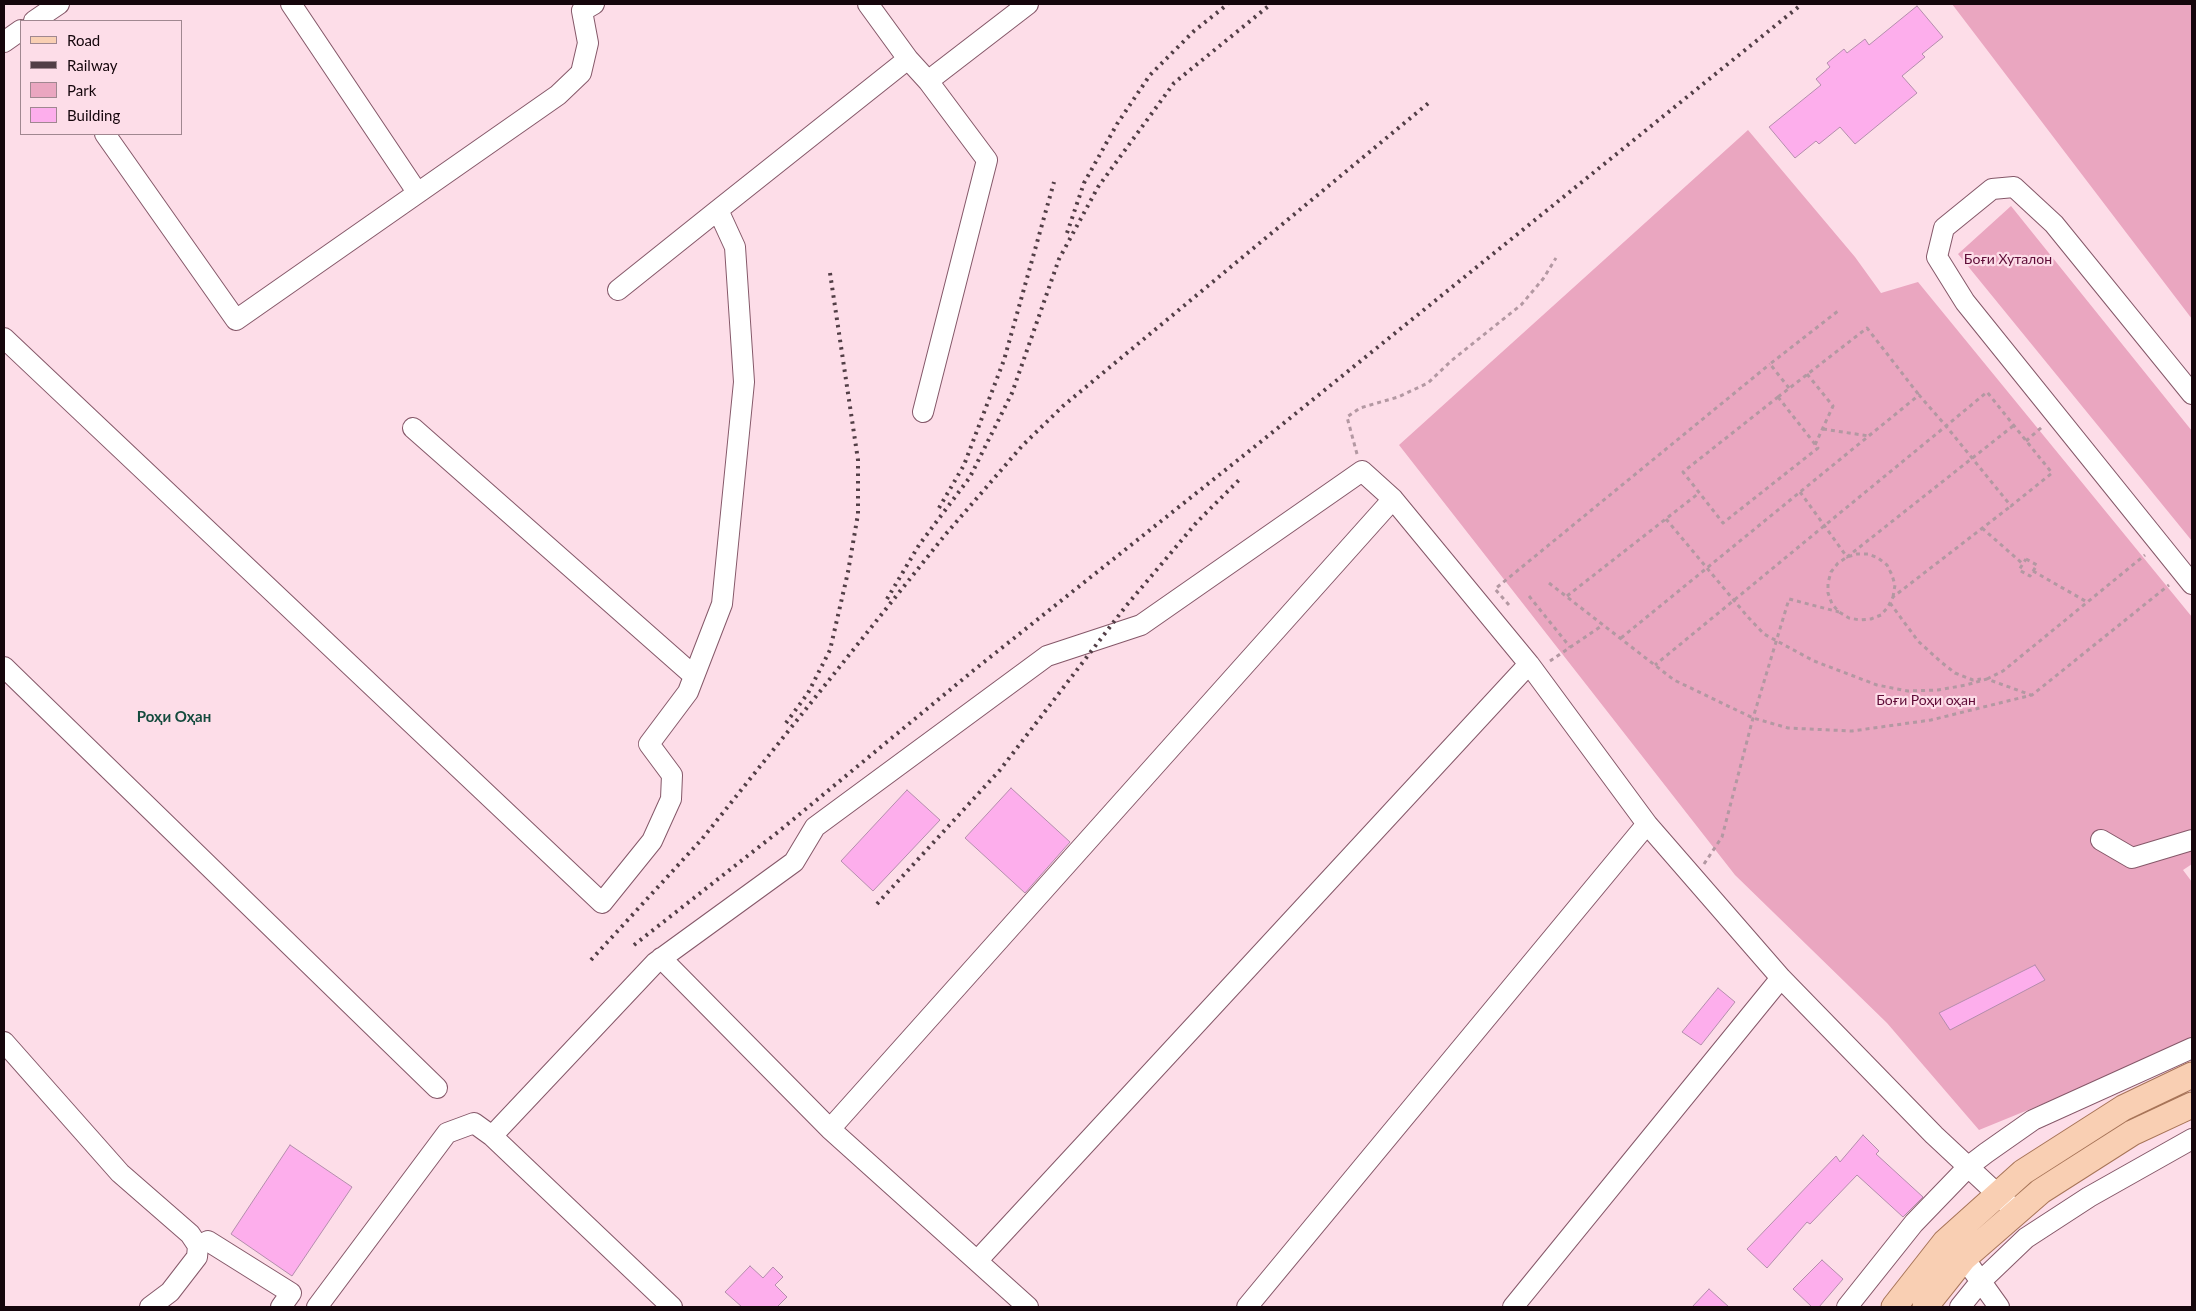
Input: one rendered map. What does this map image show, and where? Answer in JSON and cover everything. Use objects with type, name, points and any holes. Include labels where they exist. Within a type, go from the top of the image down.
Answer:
[{"type":"main road","points":[[1894,1307],[1945,1242],[2023,1172],[2123,1108],[2192,1075]]},
{"type":"main road","points":[[1925,1307],[1964,1258],[2041,1192],[2132,1133],[2192,1104]]},
{"type":"street","points":[[35,20],[59,4]]},
{"type":"street","points":[[290,4],[417,192]]},
{"type":"street","points":[[868,4],[908,59],[928,81],[987,160],[923,412]]},
{"type":"street","points":[[928,81],[1028,4]]},
{"type":"street","points":[[106,135],[236,320],[558,95],[581,73],[588,43],[585,6]]},
{"type":"street","points":[[4,42],[20,31]]},
{"type":"street","points":[[618,290],[908,59]]},
{"type":"street","points":[[2188,579],[1965,302],[1937,257],[1944,228],[1992,189],[2014,188],[2054,224],[2192,394]]},
{"type":"street","points":[[4,338],[602,903],[652,841],[671,799],[672,775],[649,744],[688,692],[722,604],[744,382],[735,247],[718,210]]},
{"type":"street","points":[[413,428],[694,675]]},
{"type":"street","points":[[492,1136],[661,958],[794,862],[815,827],[1047,656],[1141,625],[1362,471],[1393,499],[1531,667],[1647,824],[1781,978],[1934,1135],[1999,1193],[2017,1212]]},
{"type":"street","points":[[830,1129],[1393,499]]},
{"type":"street","points":[[4,667],[437,1088]]},
{"type":"street","points":[[977,1261],[1531,667]]},
{"type":"street","points":[[1247,1307],[1647,824]]},
{"type":"street","points":[[2101,840],[2132,858],[2192,840]]},
{"type":"street","points":[[661,958],[830,1129],[1028,1307]]},
{"type":"street","points":[[1514,1307],[1781,978]]},
{"type":"street","points":[[4,1042],[120,1172],[190,1234],[198,1246],[197,1257],[170,1292],[150,1307]]},
{"type":"street","points":[[1847,1307],[1914,1222],[1969,1166],[2033,1120],[2192,1048]]},
{"type":"street","points":[[317,1307],[448,1133],[474,1123],[492,1136],[672,1307]]},
{"type":"street","points":[[1960,1307],[1980,1281],[2034,1233],[2088,1197],[2192,1139]]},
{"type":"street","points":[[198,1246],[208,1241],[291,1293],[281,1307]]},
{"type":"street","points":[[1945,1242],[1964,1258],[1999,1307]]},
{"type":"path","points":[[1362,471],[1347,417],[1360,408],[1398,397],[1428,384],[1451,361],[1521,305],[1543,278],[1556,258]]},
{"type":"path","points":[[1509,605],[1495,589],[1770,364],[1838,311]]},
{"type":"path","points":[[1778,397],[1818,448],[1723,523],[1682,472],[1789,388],[1867,328],[2010,506]]},
{"type":"path","points":[[1770,364],[1789,388]]},
{"type":"path","points":[[1807,374],[1833,406],[1815,444]]},
{"type":"path","points":[[1655,665],[1987,392],[2052,473],[1893,597],[1881,614],[1870,619],[1860,620],[1849,618],[1839,612],[1788,599],[1753,718],[1722,837],[1708,860],[1692,876]]},
{"type":"path","points":[[1621,638],[1920,395]]},
{"type":"path","points":[[1839,612],[1832,604],[1828,593],[1828,582],[1831,572],[1838,563],[2014,426]]},
{"type":"path","points":[[1823,428],[1870,436]]},
{"type":"path","points":[[1800,492],[1847,557]]},
{"type":"path","points":[[1567,596],[1700,493]]},
{"type":"path","points":[[1666,519],[1733,601],[1764,634],[1814,661],[1877,685],[1908,690],[1938,690],[1966,685],[1987,679],[2003,671],[2159,543]]},
{"type":"path","points":[[1982,528],[2023,564]]},
{"type":"path","points":[[1847,557],[1857,554],[1868,554],[1878,558],[1887,565],[1893,580],[1893,597]]},
{"type":"path","points":[[2026,559],[2037,566],[2034,571],[2030,576],[2020,570],[2026,559]]},
{"type":"path","points":[[2034,571],[2086,602]]},
{"type":"path","points":[[1549,583],[1674,680],[1753,718],[1788,728],[1852,731],[1931,720],[2032,695],[2188,579]]},
{"type":"path","points":[[1529,596],[1570,647]]},
{"type":"path","points":[[1890,603],[1918,641],[1955,673],[1973,680],[1987,679],[2032,695]]},
{"type":"path","points":[[1531,667],[1570,647],[1603,625]]},
{"type":"green space","points":[[1952,4],[2192,4],[2192,319]]},
{"type":"green space","name":"Боғи Роҳи оҳан","points":[[1748,130],[1855,257],[1881,293],[1918,282],[2192,617],[2192,864],[2183,870],[2192,882],[2192,1043],[1979,1130],[1887,1023],[1735,875],[1399,445]]},
{"type":"green space","name":"Боғи Хуталон","points":[[2011,206],[2192,431],[2192,541],[1958,254]]},
{"type":"building","points":[[1917,6],[1943,37],[1922,54],[1925,57],[1902,76],[1917,93],[1855,144],[1840,127],[1819,144],[1816,141],[1795,158],[1769,127],[1821,85],[1816,79],[1830,67],[1827,63],[1844,49],[1847,53],[1865,39],[1869,45]]},
{"type":"building","points":[[1011,788],[1070,842],[1025,893],[965,838]]},
{"type":"building","points":[[907,790],[940,820],[873,891],[841,861]]},
{"type":"building","points":[[2035,965],[2045,980],[1950,1030],[1939,1013]]},
{"type":"building","points":[[1718,988],[1735,1002],[1701,1045],[1682,1032]]},
{"type":"building","points":[[1863,1135],[1879,1151],[1876,1154],[1923,1197],[1903,1217],[1857,1175],[1810,1224],[1807,1222],[1767,1268],[1747,1249],[1836,1156],[1840,1162]]},
{"type":"building","points":[[290,1145],[352,1187],[292,1276],[231,1234]]},
{"type":"building","points":[[1822,1260],[1843,1279],[1819,1307],[1812,1307],[1793,1289]]},
{"type":"building","points":[[750,1266],[763,1278],[773,1267],[783,1277],[775,1285],[787,1297],[777,1307],[742,1307],[725,1292]]},
{"type":"building","points":[[1709,1289],[1729,1307],[1692,1307]]},
{"type":"railway","points":[[1067,233],[1084,183],[1117,124],[1150,75],[1194,31],[1228,4]]},
{"type":"railway","points":[[887,599],[919,545],[970,477],[1012,393],[1059,259],[1098,187],[1174,83],[1271,4]]},
{"type":"railway","points":[[634,945],[778,832],[974,670],[1258,444],[1802,4]]},
{"type":"railway","points":[[591,960],[702,839],[945,535],[1022,446],[1063,406],[1431,101]]},
{"type":"railway","points":[[939,508],[964,465],[1004,360],[1054,182]]},
{"type":"railway","points":[[786,723],[808,693],[830,650],[848,572],[858,514],[858,460],[830,273]]},
{"type":"railway","points":[[877,904],[1000,770],[1126,606],[1197,522],[1242,477]]},
{"type":"district","name":"Роҳи Оҳан","points":[[174,717]]}]
